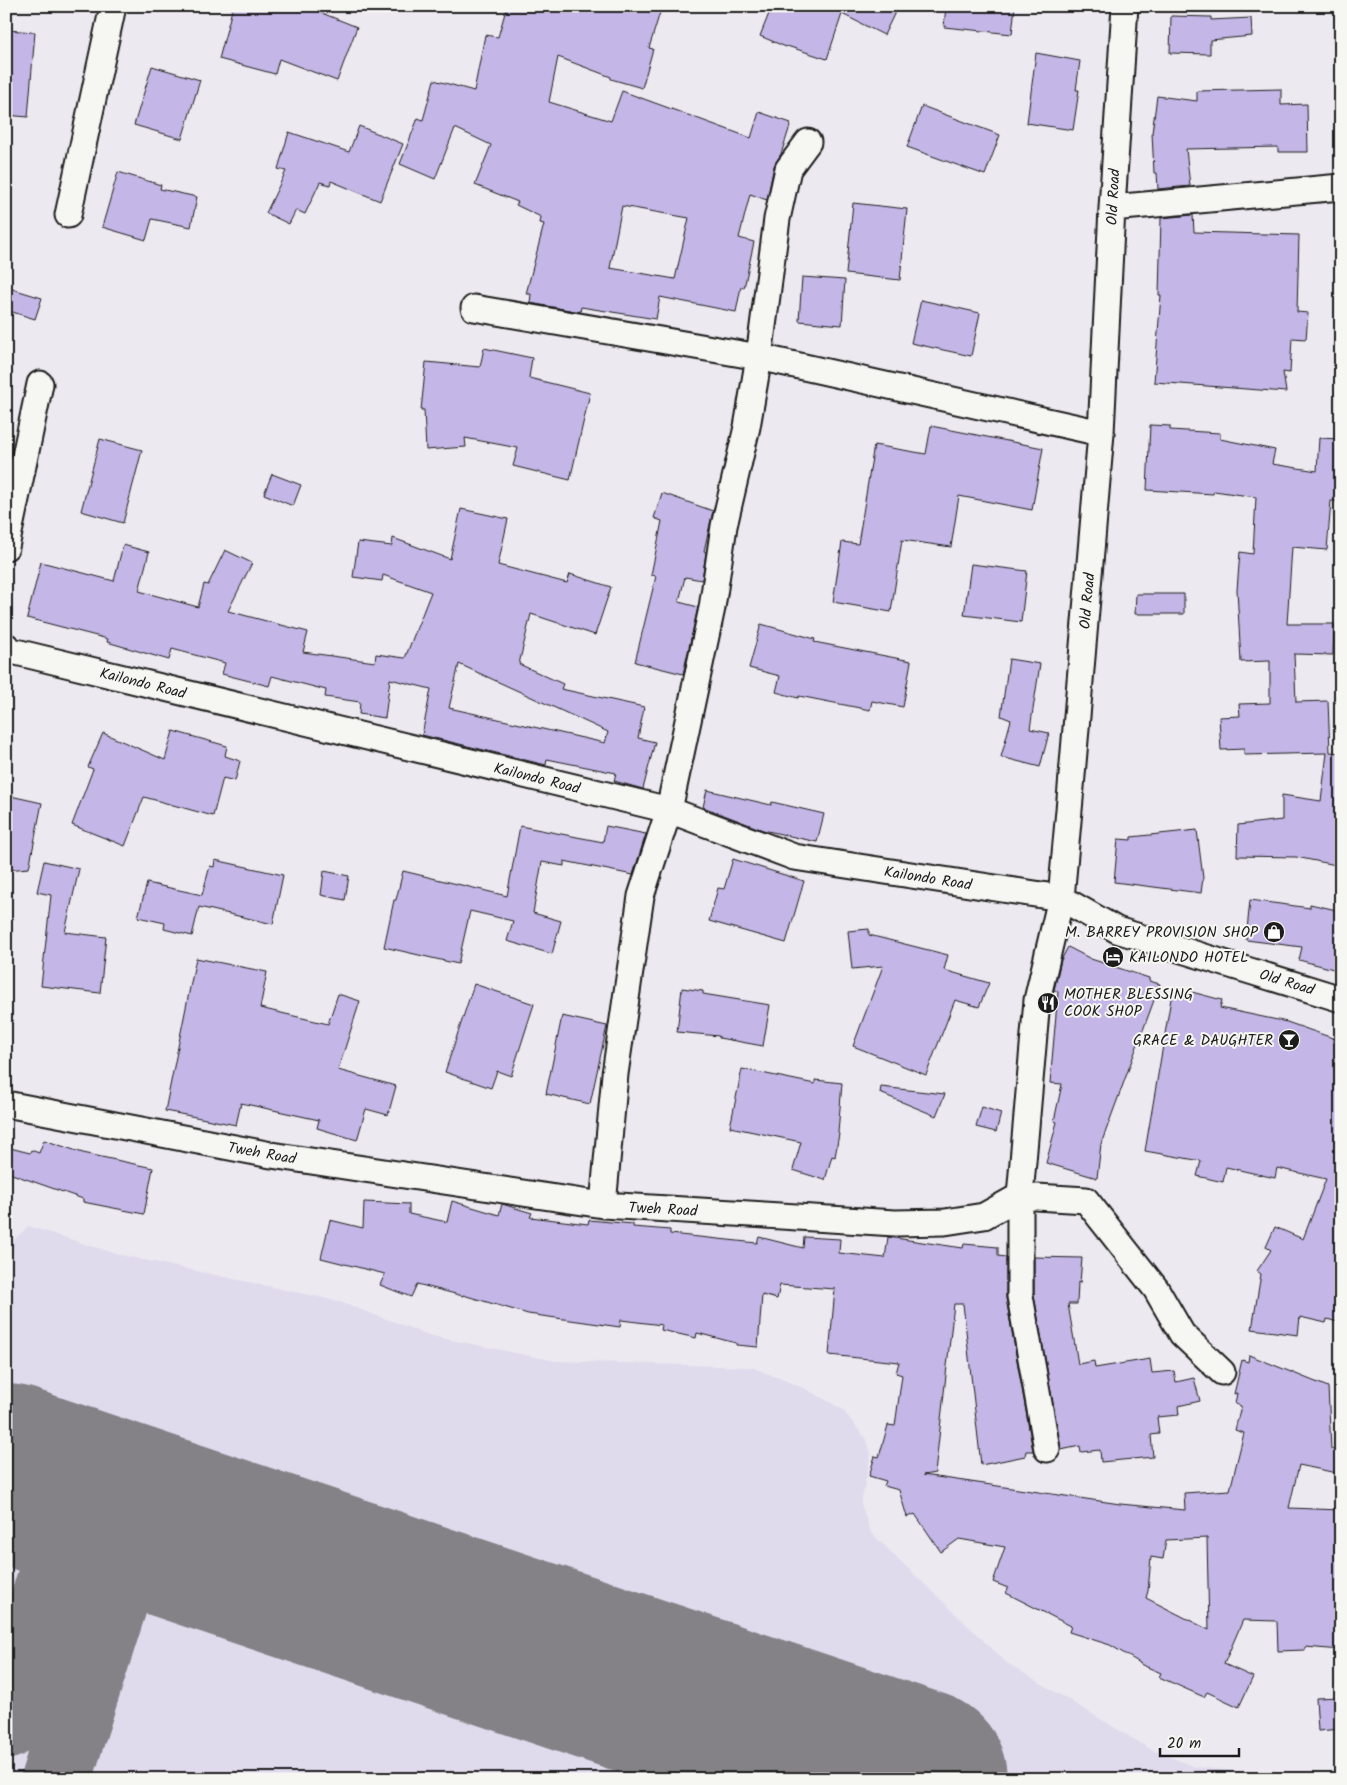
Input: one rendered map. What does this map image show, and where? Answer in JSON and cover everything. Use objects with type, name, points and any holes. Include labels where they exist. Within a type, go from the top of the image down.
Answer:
[{"type":"street","points":[[68,215],[113,6]]},
{"type":"street","name":"Old Road","points":[[1125,6],[1112,208],[1101,433],[1061,898],[1117,930],[1341,999]]},
{"type":"street","points":[[602,1205],[615,1074],[641,896],[669,810],[712,608],[724,526],[747,427],[778,219],[788,169],[808,142]]},
{"type":"street","points":[[1112,208],[1341,187]]},
{"type":"street","points":[[474,308],[759,356],[1101,433]]},
{"type":"street","points":[[6,547],[40,384]]},
{"type":"street","name":"Kailondo Road","points":[[9,648],[669,810],[794,857],[1061,898]]},
{"type":"street","points":[[1047,1449],[1020,1296],[1020,1196],[1037,1000],[1061,898]]},
{"type":"street","name":"Tweh Road","points":[[6,1104],[272,1155],[602,1205],[895,1223],[945,1222],[984,1216],[1020,1196]]},
{"type":"street","points":[[1020,1196],[1086,1200],[1156,1289],[1182,1334],[1222,1372]]},
{"type":"shaded area","points":[[28,1226],[116,1254],[337,1301],[432,1336],[555,1361],[751,1367],[806,1389],[842,1409],[865,1438],[871,1453],[861,1504],[871,1533],[1007,1663],[1152,1750],[1196,1767],[1313,1779],[6,1779],[6,1249]]},
{"type":"building","points":[[233,6],[304,6],[357,27],[337,81],[279,59],[275,74],[219,59]]},
{"type":"building","points":[[507,6],[662,6],[649,48],[653,49],[642,88],[611,79],[611,77],[558,57],[549,102],[611,121],[622,91],[751,138],[759,112],[791,123],[781,154],[774,166],[767,200],[750,194],[739,238],[754,242],[744,288],[741,287],[736,312],[660,297],[656,319],[581,307],[580,312],[530,303],[531,294],[526,294],[544,224],[540,223],[541,217],[516,205],[518,202],[475,185],[491,145],[455,128],[435,179],[400,164],[418,118],[423,120],[434,80],[474,91],[485,35],[498,37]],"holes":[[[622,206],[689,218],[675,279],[610,268]]]},
{"type":"building","points":[[772,6],[898,6],[884,35],[842,14],[827,59],[786,47],[760,36]]},
{"type":"building","points":[[946,6],[1015,6],[1012,34],[944,27]]},
{"type":"building","points":[[1171,16],[1211,17],[1211,20],[1251,18],[1252,36],[1210,40],[1210,54],[1170,53]]},
{"type":"building","points":[[6,30],[35,32],[28,117],[6,115]]},
{"type":"building","points":[[1036,53],[1080,61],[1076,90],[1079,90],[1073,130],[1027,123]]},
{"type":"building","points":[[152,66],[200,80],[182,139],[134,125]]},
{"type":"building","points":[[1281,89],[1281,105],[1307,104],[1308,152],[1278,152],[1278,147],[1186,149],[1190,186],[1158,189],[1157,173],[1154,173],[1152,133],[1157,96],[1197,101],[1197,91]]},
{"type":"building","points":[[922,106],[1000,135],[985,175],[907,147]]},
{"type":"building","points":[[359,126],[403,144],[380,201],[331,181],[330,185],[320,182],[305,214],[296,210],[289,224],[266,213],[286,171],[278,169],[289,132],[349,152]]},
{"type":"building","points":[[118,172],[161,185],[160,189],[197,197],[191,227],[152,219],[146,240],[102,227]]},
{"type":"building","points":[[853,203],[907,209],[900,280],[846,274]]},
{"type":"building","points":[[1193,215],[1194,232],[1299,235],[1297,312],[1308,313],[1306,339],[1292,338],[1290,373],[1283,372],[1286,392],[1154,382],[1161,295],[1159,295],[1161,218]]},
{"type":"building","points":[[802,277],[845,280],[842,325],[799,321]]},
{"type":"building","points":[[6,287],[42,298],[35,319],[6,310]]},
{"type":"building","points":[[921,300],[980,313],[971,356],[911,343]]},
{"type":"building","points":[[484,348],[532,358],[529,378],[590,393],[570,480],[513,466],[518,448],[465,438],[466,447],[426,450],[424,410],[421,410],[426,362],[480,367]]},
{"type":"building","points":[[1150,425],[1170,426],[1170,430],[1220,433],[1220,439],[1275,450],[1272,464],[1317,471],[1319,438],[1341,439],[1341,501],[1331,501],[1327,550],[1292,547],[1287,624],[1334,624],[1333,655],[1294,654],[1296,702],[1328,701],[1330,752],[1341,753],[1341,844],[1336,865],[1296,857],[1237,856],[1238,825],[1282,820],[1282,795],[1321,801],[1327,753],[1244,755],[1244,749],[1221,750],[1219,717],[1240,716],[1239,704],[1270,703],[1270,661],[1241,662],[1237,590],[1240,552],[1253,554],[1256,497],[1214,491],[1213,494],[1147,490]]},
{"type":"building","points":[[931,426],[1043,448],[1032,510],[959,496],[951,547],[902,540],[891,612],[833,602],[842,542],[858,544],[874,445],[926,454]]},
{"type":"building","points":[[100,439],[142,450],[123,523],[81,511]]},
{"type":"building","points":[[272,474],[301,485],[293,506],[264,494]]},
{"type":"building","points":[[662,493],[713,511],[704,551],[706,552],[702,580],[685,577],[679,602],[698,607],[683,674],[635,662],[656,576],[651,575],[662,521],[654,518]]},
{"type":"building","points":[[461,509],[508,519],[498,565],[567,583],[570,574],[611,587],[595,635],[531,614],[519,664],[563,684],[561,689],[644,707],[638,738],[655,742],[643,789],[614,781],[616,773],[547,759],[546,765],[422,735],[431,689],[390,679],[385,718],[359,714],[360,702],[325,697],[326,690],[272,676],[269,686],[222,674],[225,663],[172,649],[169,660],[107,642],[108,639],[27,618],[41,562],[114,581],[123,545],[149,552],[139,591],[198,607],[204,584],[208,585],[225,550],[252,563],[228,611],[308,632],[303,652],[375,662],[376,654],[405,658],[431,592],[383,575],[382,581],[353,577],[358,542],[392,546],[393,538],[450,559]],"holes":[[[459,664],[608,732],[605,743],[449,708]]]},
{"type":"building","points":[[971,564],[1027,571],[1021,622],[964,615]]},
{"type":"building","points":[[1136,594],[1184,594],[1184,614],[1135,614]]},
{"type":"building","points":[[761,624],[815,639],[814,642],[911,661],[903,707],[872,701],[870,710],[799,696],[798,698],[776,692],[780,676],[749,668]]},
{"type":"building","points":[[1009,659],[1040,664],[1030,729],[1049,733],[1040,767],[1001,757],[1011,720],[1001,716]]},
{"type":"building","points":[[173,731],[227,746],[225,756],[240,761],[235,781],[223,778],[213,816],[144,797],[125,846],[72,825],[93,769],[88,767],[103,733],[165,760]]},
{"type":"building","points":[[707,790],[771,805],[772,802],[824,814],[817,842],[763,830],[703,807]]},
{"type":"building","points":[[6,795],[42,803],[29,868],[6,870]]},
{"type":"building","points":[[520,826],[603,842],[606,826],[646,834],[633,875],[564,861],[564,866],[542,862],[533,913],[561,921],[552,954],[507,941],[513,921],[470,911],[458,964],[384,947],[394,900],[396,900],[403,871],[507,896]]},
{"type":"building","points":[[1197,830],[1203,878],[1201,893],[1114,882],[1118,839],[1131,840],[1131,837]]},
{"type":"building","points":[[733,859],[804,881],[786,943],[709,921],[718,888],[724,889]]},
{"type":"building","points":[[215,860],[283,875],[273,924],[199,907],[192,936],[164,929],[165,923],[138,917],[147,883],[202,895],[210,866],[214,867]]},
{"type":"building","points":[[44,861],[79,869],[65,932],[106,937],[100,993],[41,986],[51,895],[37,892]]},
{"type":"building","points":[[324,871],[349,876],[345,900],[321,895]]},
{"type":"building","points":[[1250,900],[1310,908],[1310,904],[1341,911],[1341,971],[1299,960],[1302,947],[1246,940]]},
{"type":"building","points":[[869,929],[869,935],[948,955],[944,970],[989,983],[979,1007],[955,1000],[926,1075],[853,1046],[883,966],[852,969],[848,931]]},
{"type":"building","points":[[1068,947],[1091,959],[1149,978],[1149,981],[1160,984],[1101,1144],[1097,1178],[1046,1163],[1057,1122],[1054,1121],[1062,1084],[1050,1083],[1058,992],[1054,990],[1061,960]]},
{"type":"building","points":[[196,958],[267,972],[260,1008],[328,1024],[338,994],[360,1001],[338,1070],[396,1086],[388,1115],[366,1109],[357,1140],[317,1128],[319,1120],[241,1103],[236,1125],[165,1111]]},
{"type":"building","points":[[474,984],[534,1004],[511,1076],[497,1071],[491,1088],[445,1072]]},
{"type":"building","points":[[1173,987],[1222,1000],[1220,1008],[1287,1022],[1341,1041],[1341,1323],[1327,1319],[1326,1323],[1300,1317],[1298,1335],[1252,1329],[1261,1274],[1257,1271],[1271,1250],[1266,1247],[1275,1227],[1303,1239],[1326,1179],[1277,1168],[1275,1178],[1226,1167],[1223,1182],[1197,1176],[1201,1161],[1145,1151]]},
{"type":"building","points":[[682,988],[703,991],[703,994],[770,1005],[763,1046],[719,1038],[719,1036],[677,1032]]},
{"type":"building","points":[[562,1016],[607,1026],[590,1104],[546,1094]]},
{"type":"building","points":[[742,1069],[815,1084],[815,1080],[842,1083],[839,1134],[835,1157],[832,1156],[825,1180],[793,1170],[801,1142],[730,1127]]},
{"type":"building","points":[[881,1087],[945,1094],[936,1116],[880,1093]]},
{"type":"building","points":[[982,1107],[1001,1113],[996,1132],[976,1127]]},
{"type":"building","points":[[44,1140],[83,1153],[153,1168],[144,1214],[83,1202],[83,1199],[6,1172],[6,1147],[30,1153],[31,1150],[39,1153]]},
{"type":"building","points":[[452,1201],[499,1215],[502,1204],[532,1213],[530,1217],[588,1224],[589,1220],[633,1224],[633,1227],[670,1230],[670,1234],[757,1243],[759,1237],[803,1248],[804,1237],[840,1239],[839,1253],[885,1258],[888,1237],[963,1248],[964,1244],[998,1247],[998,1256],[1006,1257],[1006,1298],[1033,1451],[1026,1451],[1025,1456],[981,1465],[963,1304],[954,1304],[935,1473],[923,1475],[1120,1504],[1185,1510],[1184,1493],[1230,1490],[1244,1433],[1235,1430],[1241,1406],[1235,1404],[1237,1393],[1234,1394],[1242,1360],[1248,1362],[1249,1355],[1328,1387],[1331,1449],[1341,1451],[1341,1474],[1299,1465],[1289,1508],[1341,1510],[1341,1650],[1305,1647],[1305,1650],[1278,1651],[1277,1621],[1243,1620],[1224,1664],[1253,1677],[1239,1707],[1207,1692],[1204,1697],[1159,1677],[1161,1673],[1140,1664],[1110,1645],[1069,1632],[1071,1626],[1006,1593],[1008,1588],[993,1582],[1005,1547],[959,1539],[941,1552],[915,1514],[907,1517],[899,1490],[884,1486],[886,1481],[869,1476],[875,1456],[879,1457],[888,1425],[895,1426],[902,1375],[896,1373],[899,1362],[829,1355],[835,1289],[780,1285],[777,1299],[762,1295],[758,1347],[736,1345],[736,1343],[697,1333],[696,1338],[661,1330],[662,1325],[621,1320],[620,1327],[528,1314],[417,1284],[411,1297],[380,1285],[385,1274],[321,1258],[330,1220],[363,1228],[364,1202],[409,1204],[409,1214],[447,1222]],"holes":[[[1207,1538],[1209,1630],[1146,1598],[1151,1557],[1163,1559],[1166,1540]]]},
{"type":"building","points":[[1034,1257],[1082,1258],[1077,1304],[1068,1304],[1078,1364],[1094,1361],[1095,1368],[1150,1359],[1152,1373],[1174,1371],[1176,1382],[1194,1378],[1200,1401],[1178,1406],[1179,1415],[1157,1417],[1159,1434],[1151,1435],[1153,1457],[1101,1462],[1100,1450],[1081,1452],[1080,1446],[1061,1450],[1034,1295]]},
{"type":"building","points":[[1341,1697],[1341,1729],[1318,1731],[1316,1698]]},
{"type":"taxiway","points":[[6,1724],[77,1502],[138,1522],[56,1779]]},
{"type":"runway","points":[[6,1473],[918,1779]]},
{"type":"place","name":"M. BARREY PROVISION SHOP","points":[[1274,932]]},
{"type":"place","name":"KAILONDO HOTEL","points":[[1113,957]]},
{"type":"place","name":"MOTHER BLESSING COOK SHOP","points":[[1048,1003]]},
{"type":"place","name":"GRACE & DAUGHTER","points":[[1289,1040]]}]
